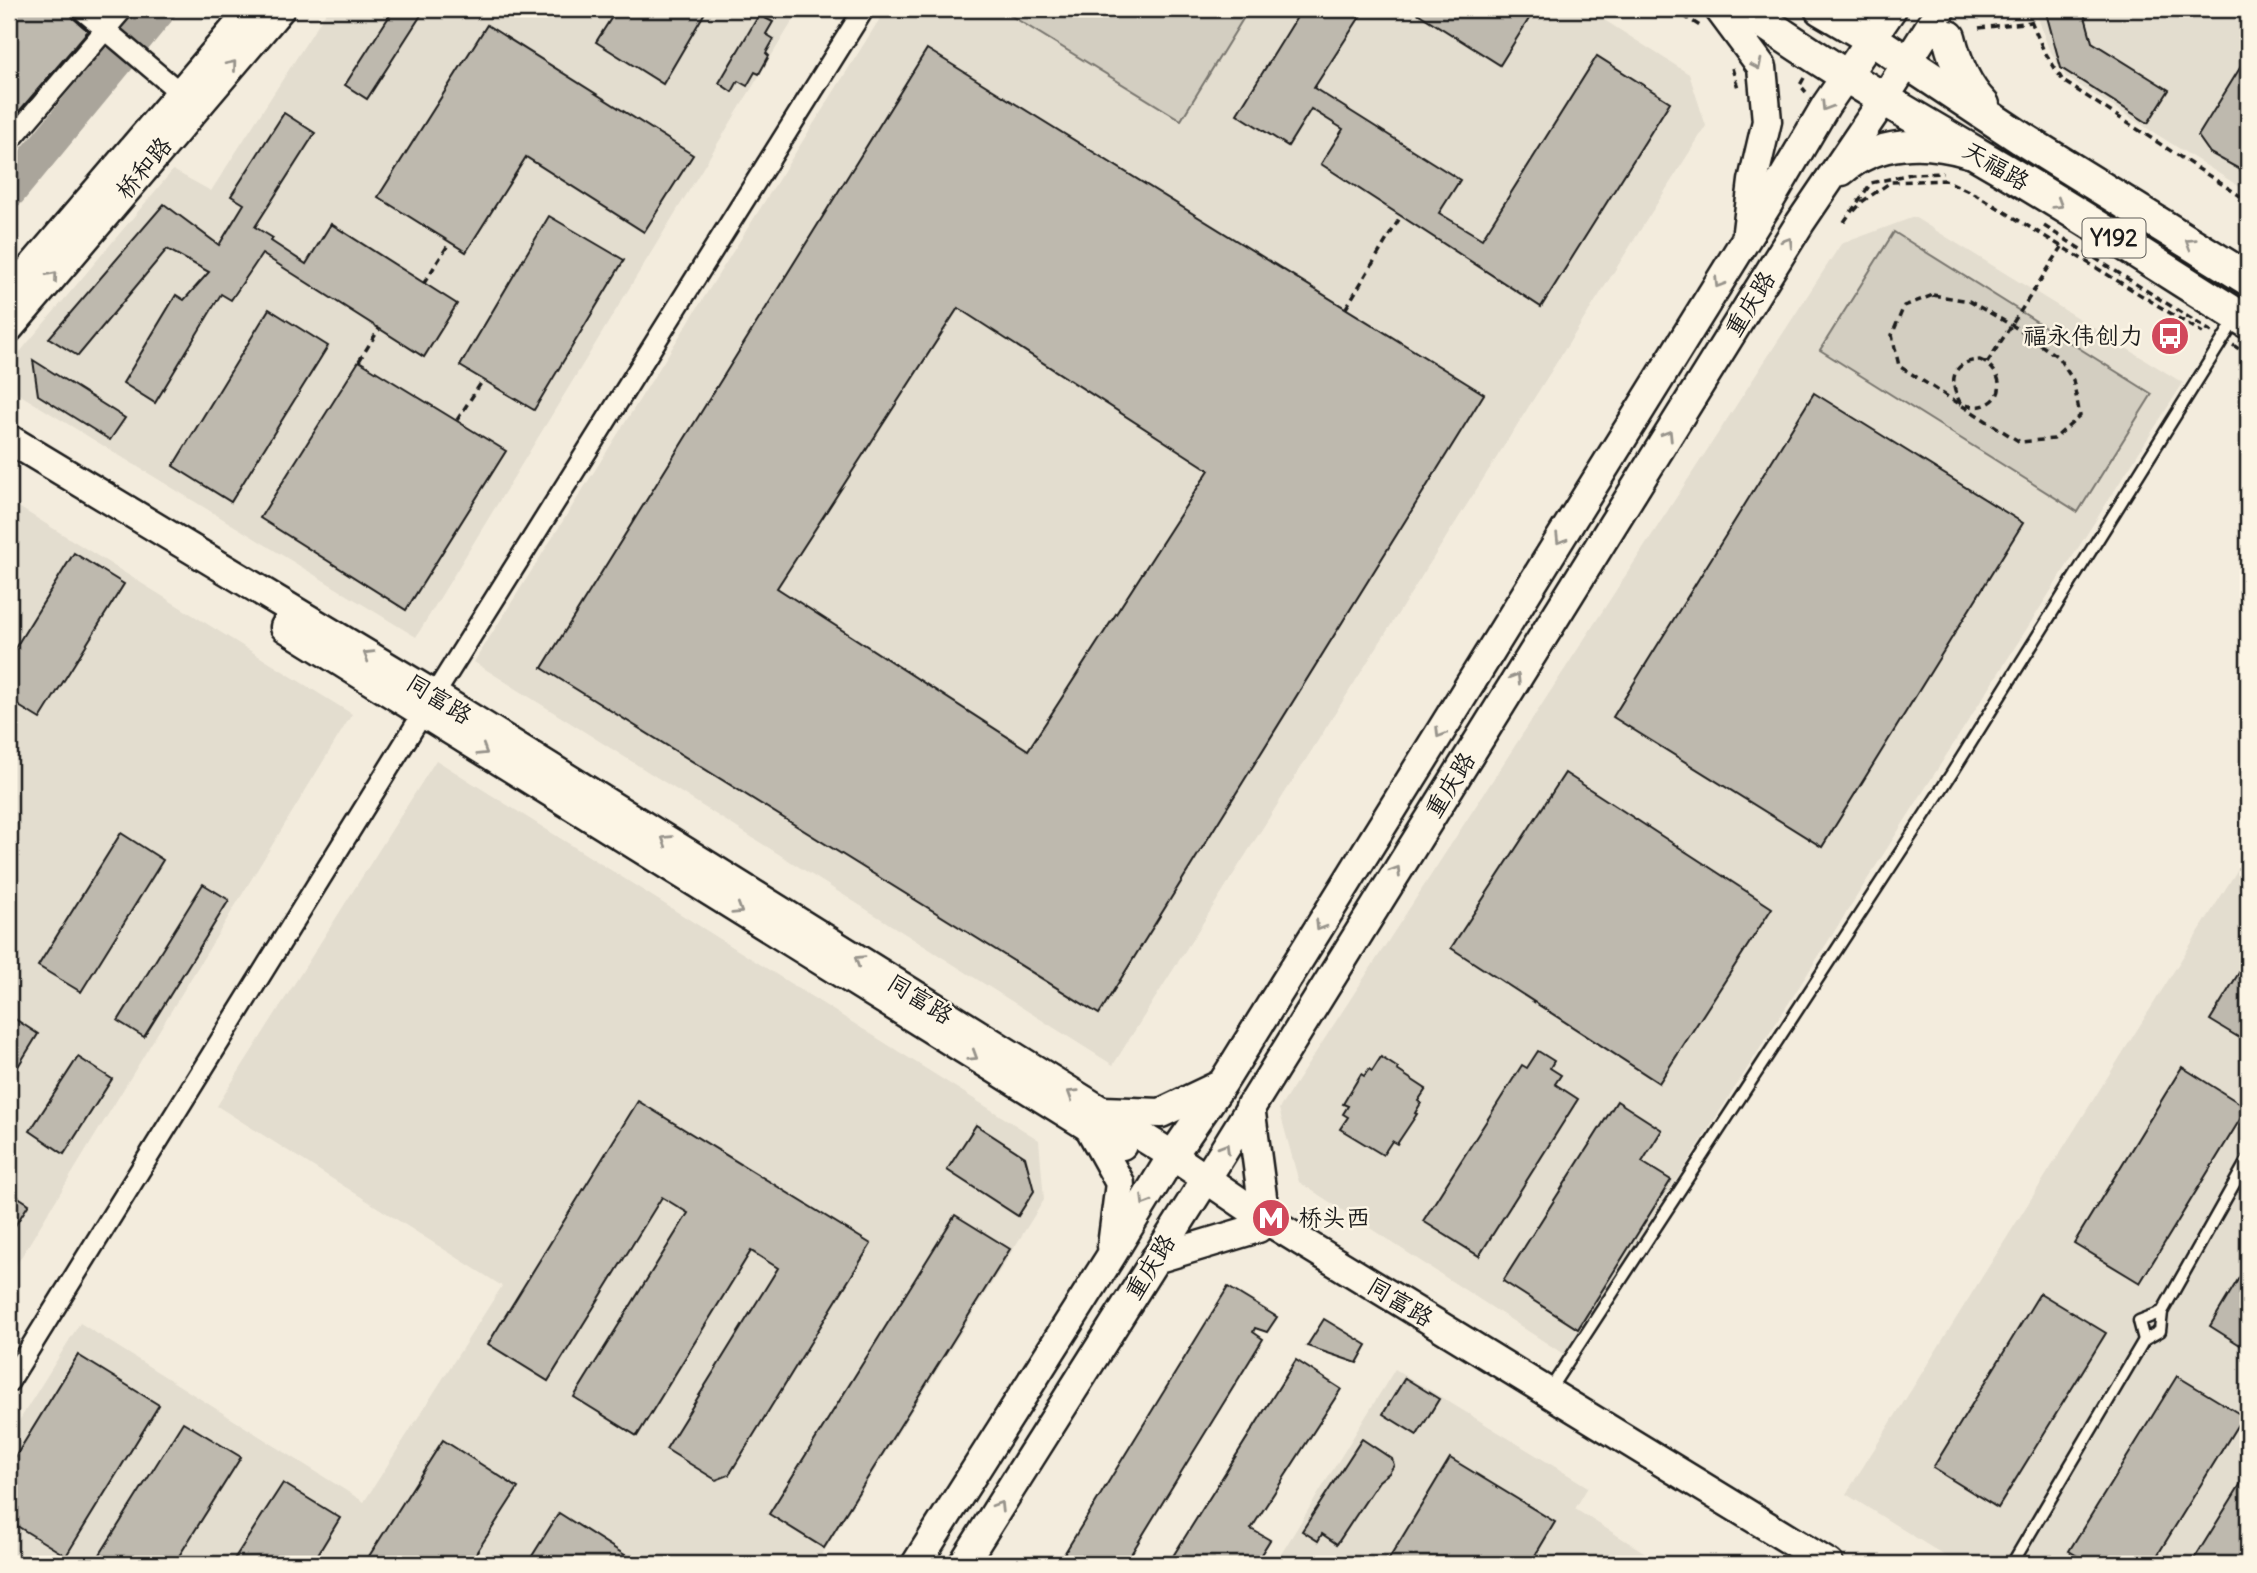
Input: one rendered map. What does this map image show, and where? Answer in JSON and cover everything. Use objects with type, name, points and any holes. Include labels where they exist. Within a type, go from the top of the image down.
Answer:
[{"type":"main road","name":"桥和路","points":[[9,328],[188,100],[252,9]]},
{"type":"main road","name":"桥和路","points":[[9,295],[188,100],[280,9]]},
{"type":"main road","points":[[1719,9],[1762,67],[1767,121],[1753,181],[1746,239]]},
{"type":"main road","name":"天福路","points":[[1745,9],[1883,100],[2004,170],[2236,326]]},
{"type":"main road","name":"天福路","points":[[1821,9],[1907,61],[2021,138],[2248,279]]},
{"type":"main road","name":"重庆路","points":[[916,1564],[1168,1163],[1222,1084],[1846,75],[1892,9]]},
{"type":"main road","points":[[1955,21],[1954,58],[1978,101],[1996,119]]},
{"type":"main road","name":"重庆路","points":[[963,1564],[1202,1185],[1800,222],[1829,183],[1907,61],[1955,21]]},
{"type":"main road","name":"Y192","points":[[1829,183],[1846,167],[1876,150],[1897,146],[1934,145],[1978,156]]},
{"type":"main road","name":"同富路","points":[[9,439],[1094,1119],[1126,1147],[1168,1163],[1804,1564]]},
{"type":"main road","name":"同富路","points":[[9,456],[429,704]]},
{"type":"main road","points":[[1111,1256],[1120,1183],[1094,1119],[1161,1113],[1222,1084]]},
{"type":"main road","points":[[1155,1259],[1261,1224],[1250,1106]]},
{"type":"main road","name":"同富路","points":[[1261,1224],[1548,1392],[1829,1564]]},
{"type":"street","points":[[81,9],[188,100]]},
{"type":"street","points":[[9,142],[109,32],[123,9]]},
{"type":"street","points":[[9,1382],[864,9]]},
{"type":"lane","points":[[1548,1392],[1952,773],[2236,326]]},
{"type":"lane","points":[[2012,1564],[2144,1340],[2160,1331],[2162,1312],[2248,1159]]},
{"type":"lane","points":[[2144,1340],[2139,1321],[2162,1312]]},
{"type":"path","points":[[1674,9],[1702,27],[1709,36]]},
{"type":"path","points":[[2026,9],[2043,49],[2063,81],[2248,201]]},
{"type":"path","points":[[1955,21],[2032,22]]},
{"type":"path","points":[[1731,64],[1742,101]]},
{"type":"path","points":[[1947,173],[1911,174],[1871,183],[1844,222],[1863,201],[1891,182],[1945,180],[1977,195],[2203,333]]},
{"type":"path","points":[[1346,308],[1401,216]]},
{"type":"path","points":[[2043,225],[2236,326],[2248,355]]},
{"type":"path","points":[[424,283],[450,242]]},
{"type":"path","points":[[1987,363],[2062,247]]},
{"type":"path","points":[[1933,295],[1969,301],[2011,325],[2058,357],[2073,380],[2080,416],[2054,439],[2020,442],[1961,404],[1899,366],[1892,335],[1904,306],[1933,295]]},
{"type":"path","points":[[359,361],[379,329]]},
{"type":"path","points":[[1980,360],[1987,363],[1997,374],[1996,396],[1977,407],[1961,404],[1954,390],[1954,375],[1965,363],[1980,360]]},
{"type":"path","points":[[457,420],[483,380]]},
{"type":"shaded area","points":[[328,9],[800,9],[416,637],[9,388],[9,365],[173,170],[211,191]]},
{"type":"shaded area","points":[[886,9],[1587,9],[1689,74],[1706,126],[1113,1065],[474,662]]},
{"type":"shaded area","points":[[1000,9],[1249,9],[1181,120]]},
{"type":"shaded area","points":[[2035,9],[2248,9],[2248,192],[2066,77],[2048,47]]},
{"type":"shaded area","points":[[1914,217],[2183,383],[1565,1355],[1299,1182],[1279,1109],[1841,244]]},
{"type":"shaded area","points":[[1894,232],[2152,394],[2078,512],[1820,350]]},
{"type":"shaded area","points":[[9,501],[352,714],[9,1277]]},
{"type":"shaded area","points":[[436,760],[1039,1140],[1044,1200],[816,1564],[9,1564],[9,1437],[80,1323],[364,1502],[502,1286],[217,1106]]},
{"type":"shaded area","points":[[2248,853],[2248,1564],[1958,1564],[1846,1494]]},
{"type":"shaded area","points":[[1395,1369],[1588,1487],[1575,1509],[1663,1564],[1275,1564]]},
{"type":"building","points":[[9,9],[69,9],[73,18],[88,31],[9,123]]},
{"type":"building","points":[[394,9],[425,9],[367,99],[345,85]]},
{"type":"building","points":[[617,9],[707,9],[663,84],[596,42]]},
{"type":"building","points":[[1302,9],[1365,9],[1314,88],[1460,180],[1439,213],[1482,239],[1597,56],[1670,102],[1541,307],[1321,164],[1343,129],[1311,109],[1288,146],[1237,114]]},
{"type":"building","points":[[1411,9],[1522,9],[1532,14],[1500,65]]},
{"type":"building","points":[[2045,9],[2083,9],[2092,42],[2169,90],[2148,123],[2061,68]]},
{"type":"building","points":[[759,15],[773,22],[766,34],[774,39],[766,53],[769,56],[759,74],[755,72],[747,86],[738,81],[732,92],[719,83]]},
{"type":"building","points":[[487,25],[693,155],[644,232],[526,157],[466,252],[378,197]]},
{"type":"building","points":[[927,49],[1484,394],[1099,1014],[542,668]],"holes":[[[958,308],[1209,470],[1028,750],[777,588]]]},
{"type":"building","points":[[2248,55],[2248,174],[2210,153],[2198,136]]},
{"type":"building","points":[[284,113],[315,133],[255,227],[306,264],[331,224],[457,304],[424,357],[262,254],[231,300],[221,294],[155,403],[123,383],[176,295],[184,300],[209,272],[167,249],[78,356],[49,338],[164,204],[219,245],[244,204],[231,196]]},
{"type":"building","points":[[549,216],[624,260],[534,410],[460,366]]},
{"type":"building","points":[[269,309],[328,346],[231,502],[173,466]]},
{"type":"building","points":[[33,360],[125,418],[110,440],[38,395]]},
{"type":"building","points":[[359,361],[506,451],[406,610],[260,518]]},
{"type":"building","points":[[1814,393],[2023,523],[1822,847],[1613,717]]},
{"type":"building","points":[[74,553],[124,584],[40,719],[9,700],[9,658]]},
{"type":"building","points":[[1565,773],[1772,908],[1659,1083],[1451,948]]},
{"type":"building","points":[[121,833],[163,860],[81,992],[38,966]]},
{"type":"building","points":[[203,884],[229,900],[144,1037],[118,1021]]},
{"type":"building","points":[[2248,958],[2248,1043],[2210,1020]]},
{"type":"building","points":[[9,1015],[38,1034],[9,1081]]},
{"type":"building","points":[[1538,1051],[1554,1061],[1550,1068],[1561,1075],[1555,1084],[1578,1099],[1479,1256],[1423,1221],[1522,1065],[1527,1068]]},
{"type":"building","points":[[78,1057],[112,1079],[64,1154],[30,1131]]},
{"type":"building","points":[[1381,1057],[1426,1089],[1418,1101],[1421,1103],[1415,1113],[1417,1114],[1397,1144],[1392,1141],[1383,1155],[1340,1129],[1348,1117],[1343,1114],[1348,1106],[1343,1104],[1361,1074],[1364,1076],[1369,1069],[1372,1071]]},
{"type":"building","points":[[2182,1067],[2247,1108],[2140,1283],[2074,1243]]},
{"type":"building","points":[[638,1101],[871,1244],[729,1475],[716,1480],[666,1449],[778,1268],[751,1251],[637,1436],[574,1397],[688,1213],[662,1197],[548,1381],[488,1344]]},
{"type":"building","points":[[1617,1101],[1662,1130],[1642,1162],[1671,1180],[1578,1329],[1503,1281]]},
{"type":"building","points":[[976,1125],[1025,1157],[1034,1191],[1018,1216],[947,1170]]},
{"type":"building","points":[[9,1191],[29,1204],[9,1235]]},
{"type":"building","points":[[955,1215],[1010,1249],[824,1548],[769,1514]]},
{"type":"building","points":[[2248,1263],[2248,1350],[2210,1326]]},
{"type":"building","points":[[1228,1287],[1277,1317],[1267,1332],[1255,1328],[1253,1332],[1263,1339],[1125,1564],[1058,1564]]},
{"type":"building","points":[[2040,1293],[2106,1333],[1998,1508],[1933,1468]]},
{"type":"building","points":[[1324,1319],[1367,1345],[1357,1363],[1307,1346]]},
{"type":"building","points":[[78,1355],[159,1405],[66,1556],[9,1521],[9,1467]]},
{"type":"building","points":[[1296,1360],[1341,1389],[1251,1529],[1270,1540],[1255,1564],[1168,1564]]},
{"type":"building","points":[[2177,1376],[2243,1416],[2152,1564],[2091,1564],[2069,1551]]},
{"type":"building","points":[[1405,1378],[1439,1399],[1417,1435],[1383,1414]]},
{"type":"building","points":[[183,1422],[241,1457],[174,1564],[94,1564]]},
{"type":"building","points":[[1362,1439],[1392,1459],[1394,1465],[1379,1481],[1337,1544],[1322,1534],[1318,1541],[1302,1531]]},
{"type":"building","points":[[443,1440],[518,1488],[469,1564],[364,1564]]},
{"type":"building","points":[[1450,1458],[1555,1522],[1530,1564],[1386,1564]]},
{"type":"building","points":[[2248,1472],[2248,1564],[2191,1564]]},
{"type":"building","points":[[283,1483],[340,1518],[312,1564],[231,1564]]},
{"type":"building","points":[[559,1513],[639,1564],[527,1564]]},
{"type":"waterway","points":[[9,191],[159,9]]},
{"type":"place","name":"福永伟创力","points":[[2170,336]]},
{"type":"place","name":"桥头西","points":[[1271,1218]]}]
